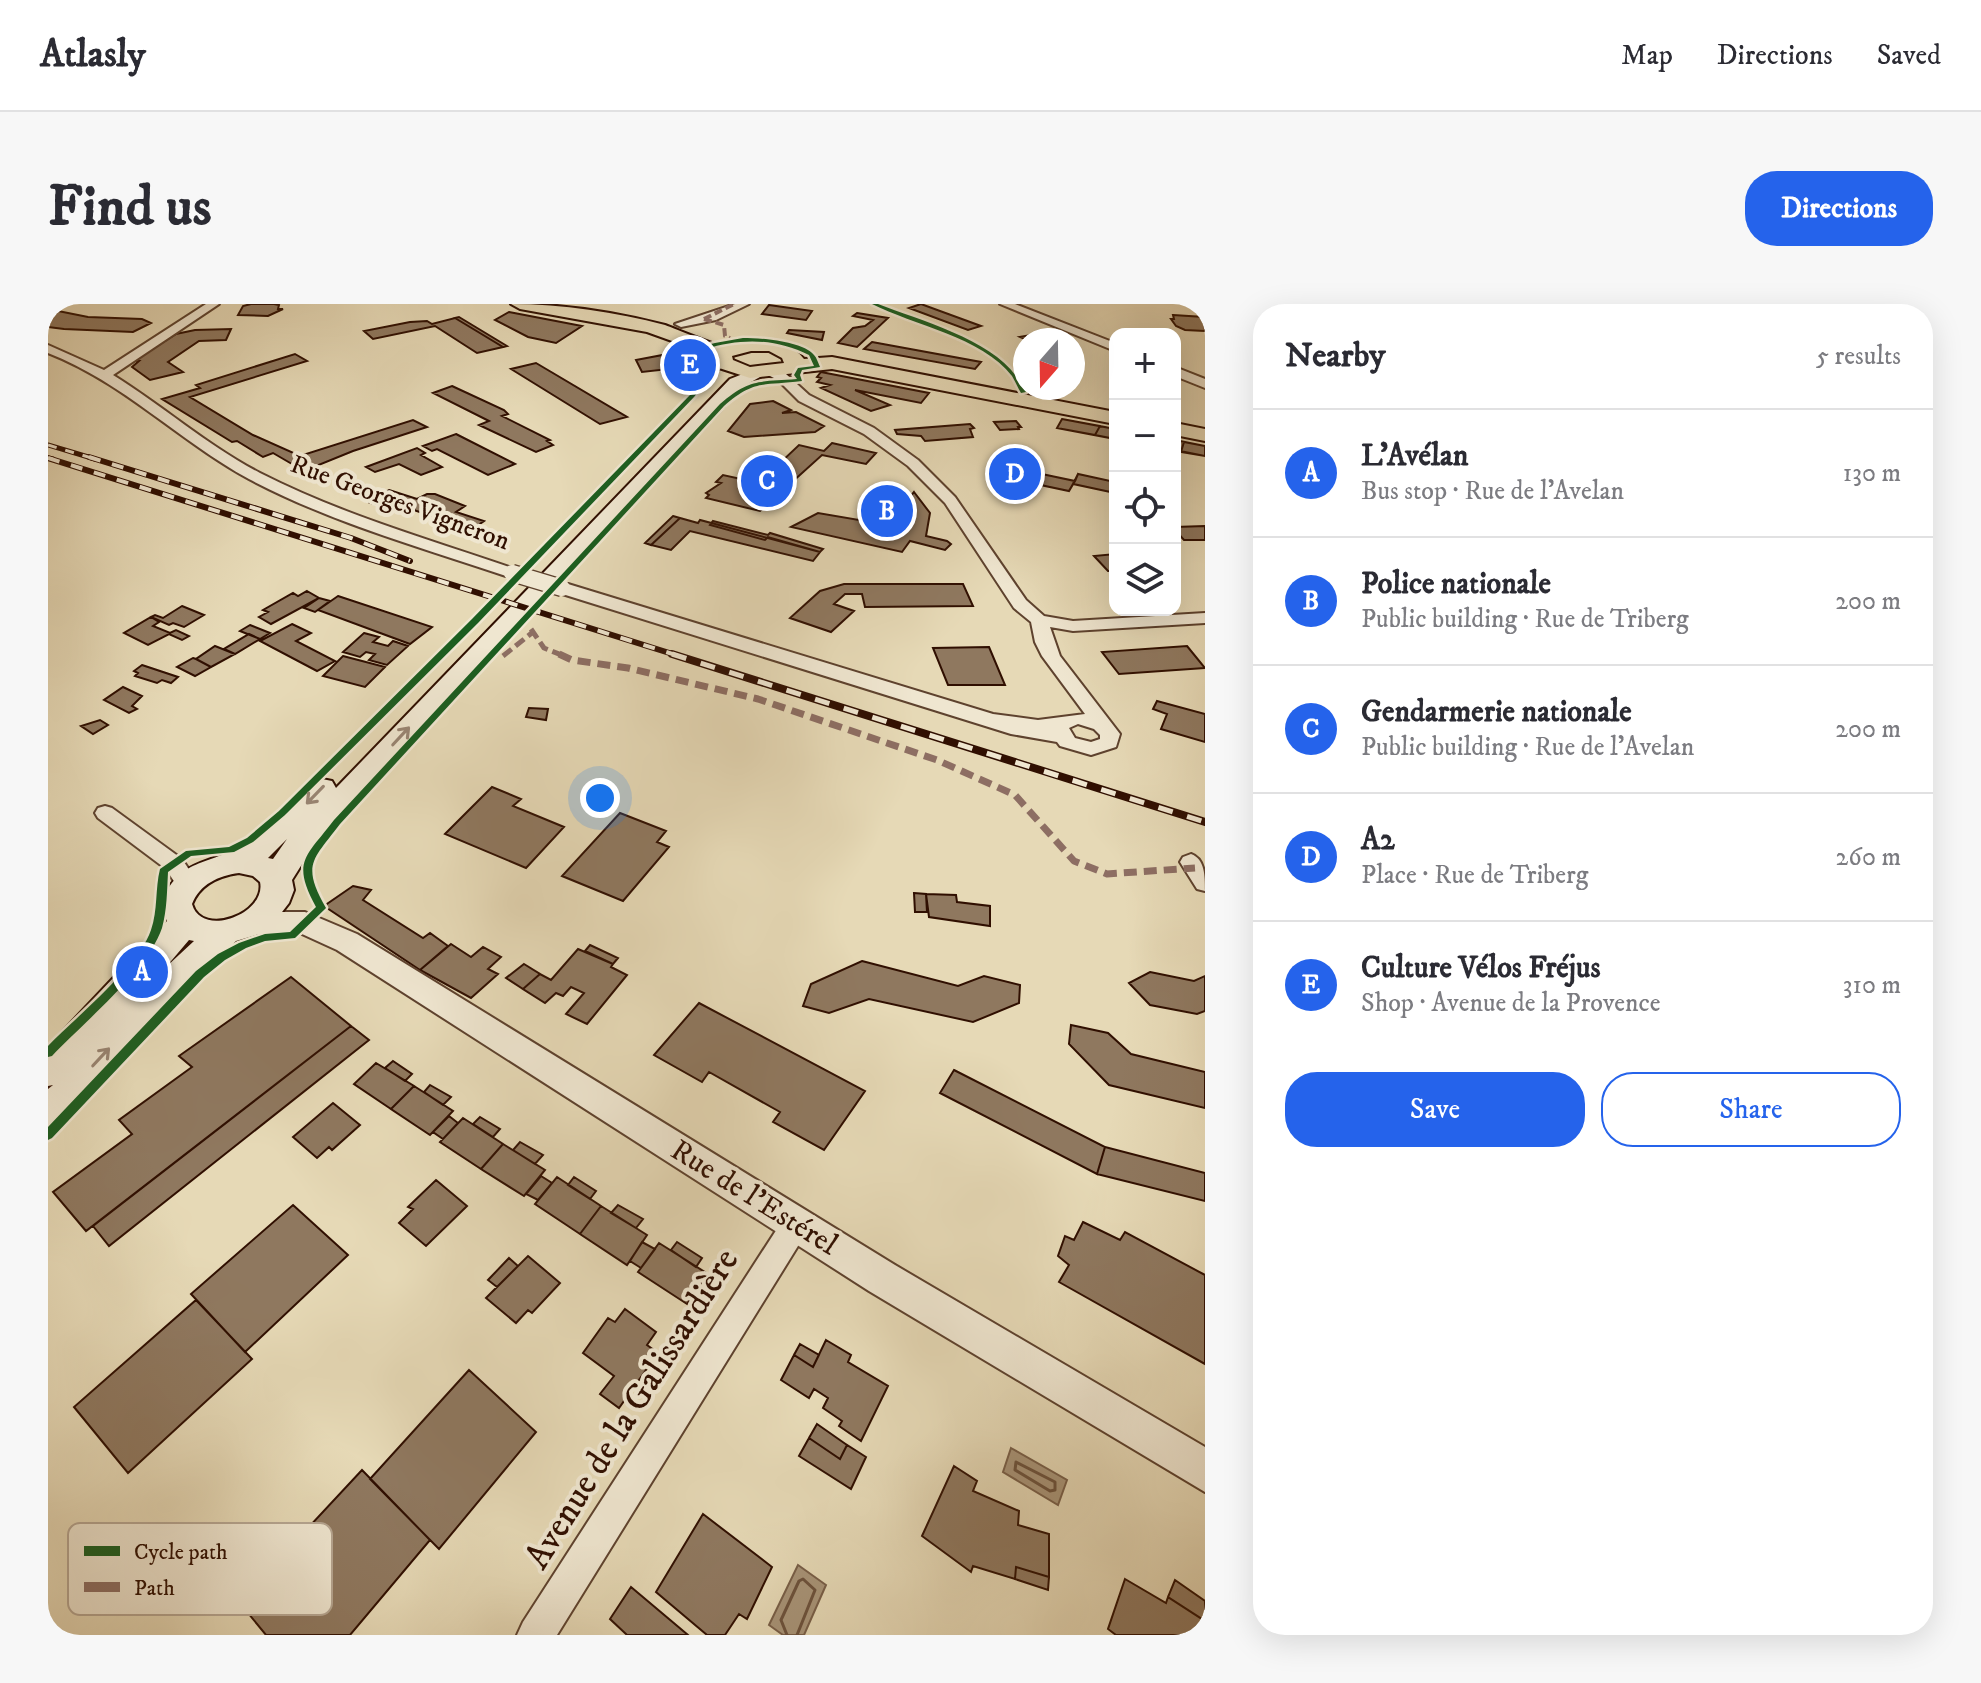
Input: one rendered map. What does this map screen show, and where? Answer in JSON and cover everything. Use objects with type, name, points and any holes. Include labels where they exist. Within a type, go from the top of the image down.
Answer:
[{"type":"main road","points":[[520,304],[700,328],[726,360],[779,366],[832,363],[1109,417]]},
{"type":"main road","points":[[553,304],[700,328],[725,340],[770,346],[779,366]]},
{"type":"main road","points":[[239,862],[255,852],[298,813],[726,360],[748,345]]},
{"type":"main road","points":[[48,1115],[178,975],[238,928],[275,904],[278,886],[298,846],[736,383],[779,366],[832,357],[1109,408]]},
{"type":"main road","points":[[1181,422],[1205,426]]},
{"type":"main road","points":[[1181,430],[1205,435]]},
{"type":"main road","points":[[238,928],[194,929],[184,923],[176,904],[187,883],[210,867],[239,862],[262,866],[278,886]]},
{"type":"main road","points":[[48,1071],[111,1006],[184,923]]},
{"type":"street","points":[[104,375],[214,304]]},
{"type":"street","points":[[700,328],[744,304]]},
{"type":"street","points":[[1005,304],[1109,345]]},
{"type":"street","name":"Rue Georges Vigneron","points":[[48,349],[104,375],[254,476],[386,531],[512,573],[991,720],[1065,726]]},
{"type":"street","points":[[779,366],[782,377],[804,398],[890,445],[933,482],[950,500],[1020,604],[1039,620],[1073,626],[1205,618]]},
{"type":"street","points":[[1181,374],[1205,384]]},
{"type":"street","points":[[1039,620],[1044,642],[1079,695],[1093,707],[1111,739],[1099,748],[1074,746],[1065,726],[1079,695]]},
{"type":"street","points":[[1051,651],[1059,638],[1073,626]]},
{"type":"street","points":[[1065,726],[1087,719],[1101,725]]},
{"type":"street","points":[[105,813],[174,864],[187,883]]},
{"type":"street","points":[[1191,862],[1205,883]]},
{"type":"street","name":"Rue de l'Estérel","points":[[278,886],[305,923]]},
{"type":"street","name":"Rue de l'Estérel","points":[[238,928],[305,923],[347,942],[796,1224],[1205,1471]]},
{"type":"street","name":"Avenue de la Galissardière","points":[[546,1631],[796,1224]]},
{"type":"water","points":[[1011,1448],[1067,1480],[1058,1505],[1003,1472]]},
{"type":"water","points":[[798,1565],[826,1585],[804,1635],[783,1635],[769,1625]]},
{"type":"building","points":[[274,304],[279,305],[278,309],[283,309],[268,316],[238,315],[243,306]]},
{"type":"building","points":[[921,304],[981,326],[968,330],[909,308]]},
{"type":"building","points":[[769,305],[812,311],[806,320],[762,314]]},
{"type":"building","points":[[48,309],[88,317],[142,319],[151,323],[133,332],[48,327]]},
{"type":"building","points":[[509,312],[582,326],[556,343],[528,337],[495,320]]},
{"type":"building","points":[[857,313],[888,318],[857,347],[838,343],[853,328],[865,326],[873,320],[853,316]]},
{"type":"building","points":[[1173,315],[1204,317],[1205,331],[1185,330],[1176,326],[1171,319],[1174,319]]},
{"type":"building","points":[[459,317],[507,346],[503,347],[455,318]]},
{"type":"building","points":[[455,318],[503,347],[477,353],[435,326],[373,339],[364,331],[410,322],[427,321],[432,324]]},
{"type":"building","points":[[231,329],[226,340],[199,341],[168,362],[183,372],[150,380],[132,367],[139,361],[134,361],[176,334]]},
{"type":"building","points":[[789,330],[824,332],[822,340],[787,333]]},
{"type":"building","points":[[872,342],[981,362],[975,369],[864,349]]},
{"type":"building","points":[[295,354],[307,361],[190,397],[253,435],[300,456],[413,420],[427,427],[304,471],[273,453],[263,457],[237,441],[232,442],[162,399]]},
{"type":"building","points":[[668,354],[671,362],[688,359],[694,361],[696,366],[642,372],[636,360]]},
{"type":"building","points":[[536,363],[627,417],[600,424],[511,369]]},
{"type":"building","points":[[821,372],[929,393],[921,403],[855,390],[890,405],[871,411],[821,388],[830,385],[817,382]]},
{"type":"building","points":[[452,386],[504,410],[508,414],[502,416],[550,440],[547,441],[553,445],[536,452],[479,425],[489,421],[433,393]]},
{"type":"building","points":[[773,401],[791,410],[782,413],[796,412],[824,426],[815,432],[744,437],[728,431],[750,404]]},
{"type":"building","points":[[1062,419],[1109,428],[1109,438],[1057,428]]},
{"type":"building","points":[[1062,419],[1100,426],[1095,435],[1057,428]]},
{"type":"building","points":[[1016,421],[1021,427],[1019,429],[1000,430],[994,422]]},
{"type":"building","points":[[970,424],[974,428],[970,429],[973,437],[925,441],[921,436],[897,434],[895,430]]},
{"type":"building","points":[[1100,426],[1109,428],[1109,438],[1095,435]]},
{"type":"building","points":[[456,434],[515,464],[488,475],[437,449],[432,451],[423,446]]},
{"type":"building","points":[[1181,441],[1205,446],[1205,456],[1181,451]]},
{"type":"building","points":[[1184,442],[1205,446],[1205,456],[1181,452]]},
{"type":"building","points":[[832,443],[876,453],[866,464],[822,455],[760,511],[706,498],[709,495],[706,493],[721,483],[716,482],[723,475],[759,483],[799,445],[824,451]]},
{"type":"building","points":[[417,448],[425,453],[421,455],[442,467],[421,475],[399,464],[375,472],[366,467]]},
{"type":"building","points":[[999,465],[1075,481],[1078,474],[1109,481],[1109,492],[1073,484],[1069,491],[993,475]]},
{"type":"building","points":[[999,465],[1037,473],[1031,483],[993,475]]},
{"type":"building","points":[[1037,473],[1075,481],[1069,491],[1031,483]]},
{"type":"building","points":[[1078,474],[1109,481],[1109,492],[1073,484]]},
{"type":"building","points":[[389,490],[417,499],[435,494],[465,506],[456,512],[484,521],[464,535],[434,525],[443,520],[405,507],[396,512],[368,502]]},
{"type":"building","points":[[914,492],[930,513],[926,536],[951,544],[945,550],[910,541],[902,552],[791,527],[818,513],[888,525]]},
{"type":"building","points":[[673,516],[680,518],[651,545],[645,543]]},
{"type":"building","points":[[680,518],[698,523],[700,520],[820,552],[813,561],[690,531],[671,550],[651,545]]},
{"type":"building","points":[[713,521],[770,533],[823,549],[820,552],[768,537],[765,540],[710,525]]},
{"type":"building","points":[[1205,526],[1205,540],[1184,540],[1181,527]]},
{"type":"building","points":[[1109,555],[1109,571],[1108,571],[1094,556]]},
{"type":"building","points":[[844,584],[963,584],[973,606],[865,607],[862,594],[845,594],[834,604],[854,611],[831,632],[790,618],[820,591]]},
{"type":"building","points":[[307,591],[319,598],[271,624],[259,617],[268,612],[263,610],[293,593],[298,596]]},
{"type":"building","points":[[338,596],[432,627],[410,644],[318,610]]},
{"type":"building","points":[[319,598],[330,601],[315,612],[304,608]]},
{"type":"building","points":[[182,606],[204,615],[184,627],[173,623],[169,625],[151,617],[163,618]]},
{"type":"building","points":[[151,617],[159,622],[153,626],[189,636],[182,640],[169,634],[148,645],[124,633]]},
{"type":"building","points":[[292,624],[311,633],[296,641],[335,661],[317,671],[260,641]]},
{"type":"building","points":[[250,625],[270,633],[260,639],[240,631]]},
{"type":"building","points":[[364,633],[379,637],[373,642],[388,646],[393,641],[408,646],[387,665],[369,660],[375,654],[366,652],[360,657],[343,652]]},
{"type":"building","points":[[249,634],[260,639],[235,654],[224,649]]},
{"type":"building","points":[[215,646],[235,654],[211,667],[196,659]]},
{"type":"building","points":[[1187,646],[1205,668],[1119,674],[1102,652]]},
{"type":"building","points":[[989,647],[1005,685],[948,685],[933,648]]},
{"type":"building","points":[[343,656],[385,667],[365,687],[323,676]]},
{"type":"building","points":[[193,658],[211,667],[195,676],[177,667]]},
{"type":"building","points":[[142,665],[178,677],[171,683],[162,680],[157,683],[135,676],[138,673],[134,671]]},
{"type":"building","points":[[123,687],[142,696],[132,706],[137,709],[129,713],[104,700]]},
{"type":"building","points":[[1157,701],[1205,714],[1205,742],[1161,729],[1167,714],[1153,709]]},
{"type":"building","points":[[529,708],[548,709],[546,720],[526,717]]},
{"type":"building","points":[[100,720],[108,725],[93,734],[81,726]]},
{"type":"building","points":[[492,787],[521,799],[513,806],[564,827],[526,868],[445,834]]},
{"type":"building","points":[[620,813],[666,831],[657,842],[669,847],[623,901],[562,876]]},
{"type":"building","points":[[353,886],[371,890],[363,900],[423,938],[430,933],[448,946],[420,970],[324,906]]},
{"type":"building","points":[[914,893],[926,894],[927,912],[915,912]]},
{"type":"building","points":[[926,894],[956,895],[957,902],[990,906],[990,926],[929,917]]},
{"type":"building","points":[[451,944],[471,957],[483,947],[501,957],[488,969],[498,974],[471,998],[420,970]]},
{"type":"building","points":[[590,945],[618,958],[613,964],[585,951]]},
{"type":"building","points":[[578,949],[613,964],[611,967],[627,975],[587,1024],[566,1014],[584,993],[571,987],[563,996],[556,993],[545,1003],[523,989],[540,974],[551,980]]},
{"type":"building","points":[[862,961],[958,986],[984,976],[1020,985],[1019,1003],[973,1022],[869,999],[829,1013],[803,1006],[811,984]]},
{"type":"building","points":[[524,964],[540,974],[523,989],[506,978]]},
{"type":"building","points":[[1150,972],[1194,981],[1205,976],[1205,1011],[1197,1014],[1150,1005],[1129,983]]},
{"type":"building","points":[[291,977],[351,1026],[86,1231],[53,1192],[132,1134],[119,1120],[192,1067],[179,1056]]},
{"type":"building","points":[[699,1003],[865,1091],[824,1150],[773,1122],[780,1112],[709,1072],[702,1082],[654,1055]]},
{"type":"building","points":[[1071,1025],[1108,1033],[1131,1054],[1205,1072],[1205,1108],[1109,1085],[1069,1044]]},
{"type":"building","points":[[351,1026],[369,1040],[109,1246],[93,1226]]},
{"type":"building","points":[[393,1061],[412,1074],[405,1081],[385,1068]]},
{"type":"building","points":[[376,1063],[414,1086],[391,1109],[354,1084]]},
{"type":"building","points":[[954,1070],[1105,1147],[1097,1174],[940,1093]]},
{"type":"building","points":[[430,1085],[451,1097],[443,1105],[424,1092]]},
{"type":"building","points":[[414,1086],[453,1111],[430,1135],[391,1109]]},
{"type":"building","points":[[333,1103],[360,1125],[332,1150],[329,1147],[317,1158],[293,1137]]},
{"type":"building","points":[[449,1116],[458,1123],[443,1139],[433,1132]]},
{"type":"building","points":[[480,1117],[500,1129],[493,1137],[473,1124]]},
{"type":"building","points":[[463,1118],[503,1144],[481,1169],[440,1142]]},
{"type":"building","points":[[520,1142],[543,1155],[535,1164],[513,1150]]},
{"type":"building","points":[[503,1144],[545,1170],[524,1196],[481,1169]]},
{"type":"building","points":[[1105,1147],[1205,1173],[1205,1201],[1097,1174]]},
{"type":"building","points":[[541,1176],[552,1183],[538,1200],[526,1194]]},
{"type":"building","points":[[557,1177],[601,1206],[580,1234],[535,1204]]},
{"type":"building","points":[[574,1177],[596,1191],[590,1199],[568,1185]]},
{"type":"building","points":[[436,1180],[467,1206],[426,1246],[399,1223],[413,1209],[408,1207]]},
{"type":"building","points":[[293,1205],[348,1255],[245,1352],[191,1294]]},
{"type":"building","points":[[618,1205],[643,1219],[636,1228],[611,1213]]},
{"type":"building","points":[[601,1206],[647,1235],[627,1265],[580,1234]]},
{"type":"building","points":[[1083,1222],[1120,1240],[1125,1232],[1205,1275],[1205,1364],[1059,1282],[1069,1265],[1058,1256],[1065,1236],[1074,1240]]},
{"type":"building","points":[[642,1242],[655,1249],[641,1268],[630,1261]]},
{"type":"building","points":[[677,1242],[702,1258],[696,1267],[671,1250]]},
{"type":"building","points":[[659,1243],[708,1274],[687,1304],[638,1272]]},
{"type":"building","points":[[528,1256],[560,1283],[532,1313],[528,1310],[516,1323],[486,1298]]},
{"type":"building","points":[[509,1258],[518,1266],[497,1287],[488,1280]]},
{"type":"building","points":[[196,1300],[252,1359],[128,1473],[74,1407]]},
{"type":"building","points":[[625,1309],[656,1332],[647,1345],[658,1353],[619,1408],[600,1394],[614,1376],[583,1353],[608,1318],[615,1322]]},
{"type":"building","points":[[826,1340],[851,1355],[848,1362],[888,1386],[861,1441],[839,1426],[842,1421],[823,1408],[828,1398],[814,1389],[809,1398],[781,1380],[794,1355],[813,1367]]},
{"type":"building","points":[[800,1344],[819,1355],[813,1367],[794,1355]]},
{"type":"building","points":[[469,1370],[536,1432],[439,1549],[370,1479]]},
{"type":"building","points":[[817,1424],[847,1445],[840,1459],[809,1438]]},
{"type":"building","points":[[809,1438],[840,1459],[847,1445],[866,1457],[851,1489],[799,1456]]},
{"type":"building","points":[[954,1466],[977,1481],[973,1491],[1019,1511],[1018,1525],[1049,1534],[1049,1577],[1016,1567],[1015,1579],[973,1566],[971,1572],[922,1536]]},
{"type":"building","points":[[362,1470],[430,1540],[350,1635],[266,1635],[250,1615],[332,1615],[332,1523],[313,1523]]},
{"type":"building","points":[[703,1514],[772,1567],[747,1619],[739,1614],[725,1635],[707,1635],[656,1592]]},
{"type":"building","points":[[1016,1567],[1049,1577],[1048,1590],[1015,1579]]},
{"type":"building","points":[[1125,1579],[1166,1603],[1168,1597],[1205,1621],[1205,1635],[1116,1635],[1108,1629]]},
{"type":"building","points":[[1175,1580],[1205,1601],[1205,1621],[1168,1597]]},
{"type":"building","points":[[631,1587],[688,1635],[627,1635],[610,1619]]},
{"type":"railway","points":[[48,445],[95,459]]},
{"type":"railway","points":[[89,457],[351,538],[410,561]]},
{"type":"railway","points":[[53,459],[48,458],[679,656]]},
{"type":"railway","points":[[672,654],[1205,822]]},
{"type":"marked path","points":[[704,319],[734,304]]},
{"type":"marked path","points":[[704,319],[724,325],[725,336],[730,338]]},
{"type":"marked path","points":[[531,629],[544,648],[572,660],[628,668],[758,699],[937,760],[1015,795],[1074,861],[1107,874],[1195,868]]},
{"type":"marked path","points":[[503,656],[533,632]]},
{"type":"cycle path","points":[[874,304],[959,337],[999,361],[1013,375]]},
{"type":"cycle path","points":[[48,1053],[120,981],[145,951],[159,922],[163,871],[189,853],[231,850],[250,840],[282,813],[475,621],[692,396],[715,368],[702,348],[729,341],[757,339],[785,343],[811,354],[817,367],[800,369],[797,375],[800,380],[750,385],[722,405],[337,822],[308,862],[308,880],[321,908],[292,935],[265,938],[243,945],[200,974],[48,1135]]},
{"type":"place","name":"Culture Vélos Fréjus","points":[[690,365]]},
{"type":"place","name":"A2","points":[[1015,474]]},
{"type":"place","name":"Gendarmerie nationale","points":[[767,481]]},
{"type":"place","name":"Police nationale","points":[[887,511]]},
{"type":"place","name":"L'Avélan","points":[[142,972]]}]
